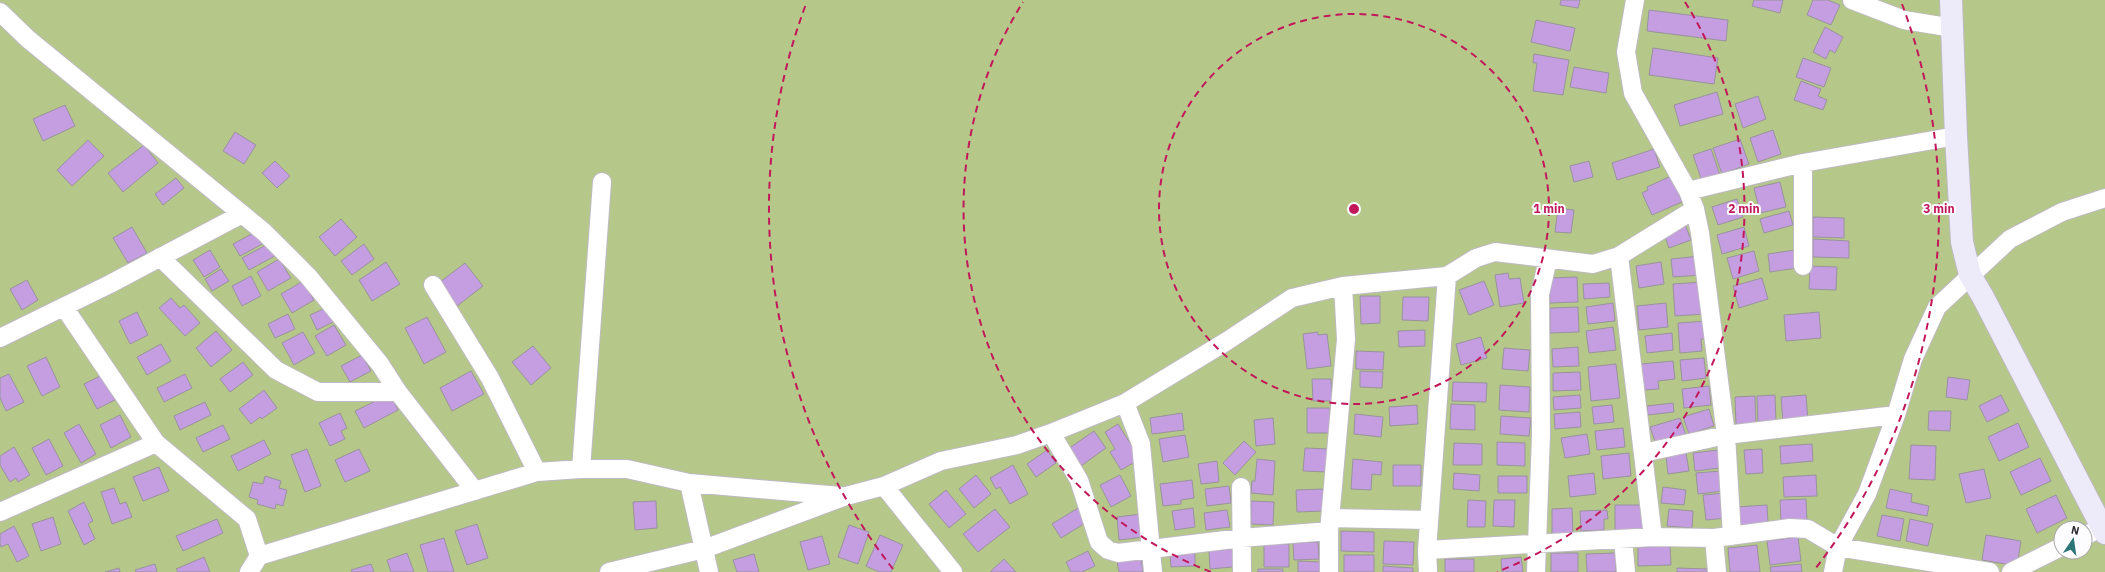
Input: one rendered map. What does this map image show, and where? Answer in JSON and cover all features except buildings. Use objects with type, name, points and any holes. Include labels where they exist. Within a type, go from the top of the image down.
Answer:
[{"type":"main road","points":[[1951,0],[1962,242],[1970,275],[1983,297],[2097,532]]},
{"type":"street","points":[[1635,0],[1626,52],[1633,93],[1688,190],[1695,209],[1700,233],[1726,435],[1732,536]]},
{"type":"street","points":[[1852,0],[1904,20],[1953,28]]},
{"type":"street","points":[[0,12],[28,39],[264,232],[308,276],[380,364],[398,392],[475,491]]},
{"type":"street","points":[[1688,190],[1803,163],[1956,136]]},
{"type":"street","points":[[1803,163],[1803,266]]},
{"type":"street","points":[[581,469],[602,182]]},
{"type":"street","points":[[1833,572],[1838,547],[1867,494],[1896,415],[1913,359],[1936,307],[2010,239],[2062,212],[2105,198]]},
{"type":"street","points":[[609,572],[704,549],[846,496],[884,486],[941,461],[1018,445],[1125,403],[1228,341],[1292,298],[1343,286],[1447,276],[1476,258],[1495,252],[1593,264],[1620,256],[1695,209]]},
{"type":"street","points":[[0,338],[242,214]]},
{"type":"street","points":[[1620,256],[1653,537]]},
{"type":"street","points":[[160,257],[276,370],[318,392],[398,392]]},
{"type":"street","points":[[1536,572],[1541,435],[1540,294],[1548,259]]},
{"type":"street","points":[[1428,572],[1427,550],[1447,276]]},
{"type":"street","points":[[433,285],[490,378],[537,472]]},
{"type":"street","points":[[1329,572],[1330,524],[1346,338],[1343,286]]},
{"type":"street","points":[[64,306],[156,443],[247,519],[259,556]]},
{"type":"street","points":[[1125,403],[1141,444],[1152,547],[1153,572]]},
{"type":"street","points":[[1643,453],[1726,435],[1896,415]]},
{"type":"street","points":[[1051,432],[1079,480],[1099,542],[1108,550],[1118,553],[1152,547],[1242,538],[1330,524],[1429,520]]},
{"type":"street","points":[[0,512],[156,443]]},
{"type":"street","points":[[249,572],[259,556],[537,472],[581,469],[627,469],[688,483],[846,496]]},
{"type":"street","points":[[688,483],[709,572]]},
{"type":"street","points":[[884,486],[953,572]]},
{"type":"street","points":[[1241,486],[1242,572]]},
{"type":"street","points":[[1427,550],[1536,545],[1653,537],[1714,538],[1790,528],[1808,529],[1838,547],[1990,572]]},
{"type":"street","points":[[1714,538],[1717,572]]},
{"type":"street","points":[[1623,539],[1626,572]]},
{"type":"street","points":[[2011,572],[2053,551]]},
{"type":"green space","points":[[0,0],[2105,0],[2105,572],[0,572]]}]
